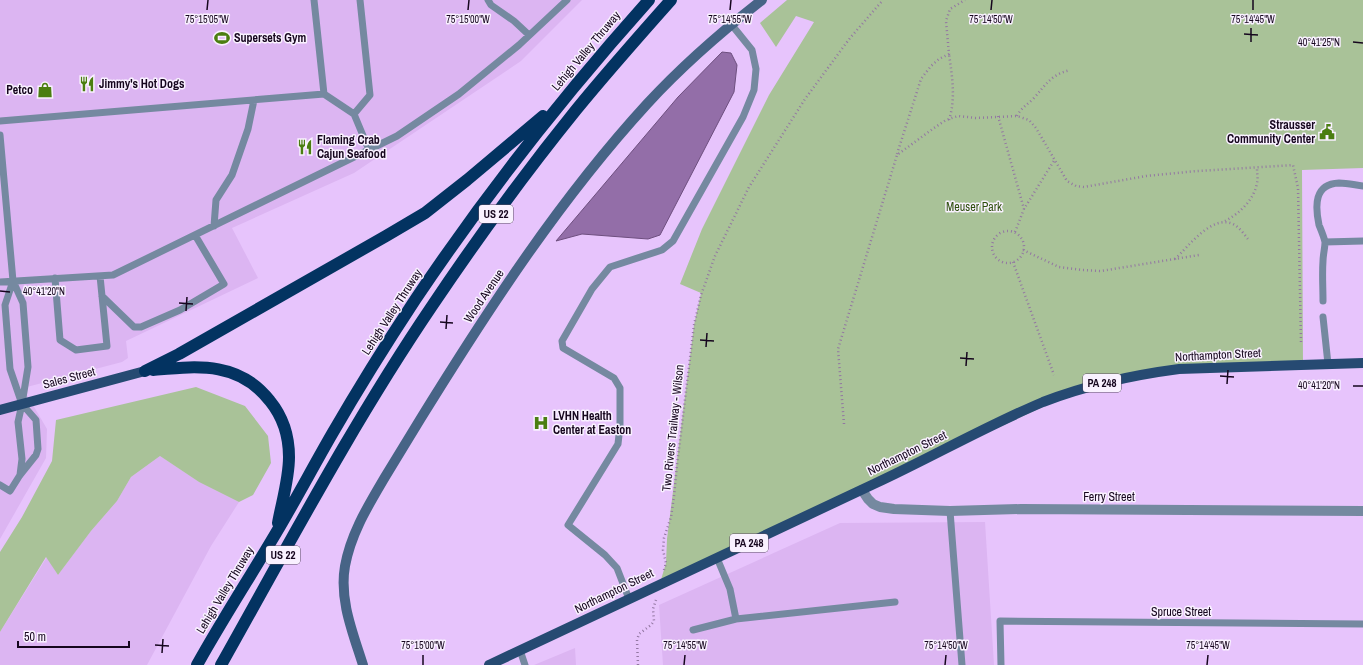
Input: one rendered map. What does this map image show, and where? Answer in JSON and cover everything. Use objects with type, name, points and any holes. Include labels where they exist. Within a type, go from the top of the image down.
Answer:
[{"type":"highway","name":"Lehigh Valley Thruway","points":[[197,665],[219,626],[277,532],[332,434],[370,371],[460,234],[563,100],[649,0]]},
{"type":"highway","name":"US 22","points":[[220,665],[345,445],[431,307],[477,240],[530,168],[580,105],[671,0]]},
{"type":"highway","points":[[146,371],[386,236],[425,212],[467,180],[563,100]]},
{"type":"highway","points":[[146,371],[192,367],[224,370],[239,375],[252,383],[271,402],[280,416],[284,426],[288,446],[288,468],[277,532]]},
{"type":"main road","name":"Wood Avenue","points":[[363,665],[347,612],[344,598],[344,580],[345,568],[353,534],[372,498],[454,364],[498,296],[550,223],[606,150],[648,102],[692,59],[731,24],[762,0]]},
{"type":"main road","name":"Northampton Street","points":[[489,665],[913,466],[1043,402],[1100,384],[1144,374],[1186,369],[1363,363]]},
{"type":"main road","name":"Sales Street","points":[[0,410],[146,371]]},
{"type":"street","name":"Ferry Street","points":[[862,490],[870,502],[880,507],[894,509],[950,511],[1363,511]]},
{"type":"lane","points":[[314,0],[324,94]]},
{"type":"lane","points":[[354,114],[370,95],[360,0]]},
{"type":"lane","points":[[488,0],[491,5],[514,21],[529,35]]},
{"type":"lane","points":[[0,282],[113,275],[369,150],[397,136],[460,94],[568,0]]},
{"type":"lane","points":[[629,599],[617,568],[605,555],[568,526],[618,444],[620,426],[620,388],[614,378],[563,348],[562,341],[592,288],[610,267],[662,250],[673,241],[743,117],[754,90],[756,70],[752,50],[731,24]]},
{"type":"lane","points":[[0,121],[324,94],[354,114],[369,150]]},
{"type":"lane","points":[[214,226],[216,200],[232,175],[248,129],[254,100]]},
{"type":"lane","points":[[0,135],[13,281],[23,303],[28,367],[18,422],[22,459],[20,475]]},
{"type":"lane","points":[[1323,301],[1325,242],[1319,223],[1317,201],[1324,187],[1331,184],[1340,183],[1363,186]]},
{"type":"lane","points":[[102,296],[134,328],[141,328],[180,310],[224,284],[196,235]]},
{"type":"lane","points":[[1325,242],[1363,242]]},
{"type":"lane","points":[[55,278],[60,340],[76,350],[107,346],[100,276]]},
{"type":"lane","points":[[0,485],[10,491],[20,475],[36,455],[38,449],[36,420],[22,404],[10,369],[5,305],[13,281]]},
{"type":"lane","points":[[1323,317],[1328,364]]},
{"type":"lane","points":[[950,511],[962,665]]},
{"type":"lane","points":[[716,558],[730,589],[736,619]]},
{"type":"lane","points":[[693,630],[736,619],[895,602]]},
{"type":"lane","name":"Spruce Street","points":[[1001,665],[1000,622],[1363,624]]},
{"type":"lane","points":[[520,650],[525,665]]},
{"type":"path","name":"Two Rivers Trailway - Wilson","points":[[666,563],[663,550],[664,538],[671,517],[674,496],[693,330],[701,295],[715,256],[753,181],[805,99],[850,38],[883,0]]},
{"type":"path","points":[[949,120],[954,94],[946,21],[950,9],[965,0]]},
{"type":"path","points":[[844,424],[838,350],[921,79],[930,66],[939,59],[950,54]]},
{"type":"path","points":[[1017,116],[1021,109],[1032,100],[1048,82],[1059,73],[1070,70]]},
{"type":"path","points":[[897,154],[934,128],[958,116],[976,118],[1017,116],[1029,120],[1036,128],[1068,181],[1076,186],[1084,187],[1146,176],[1293,165],[1298,188],[1301,343]]},
{"type":"path","points":[[998,116],[1024,209]]},
{"type":"path","points":[[1015,232],[1024,209],[1055,159]]},
{"type":"path","points":[[1175,259],[1200,234],[1210,227],[1235,216],[1242,210],[1257,184],[1257,167]]},
{"type":"path","points":[[1222,223],[1227,222],[1234,224],[1248,239]]},
{"type":"path","points":[[1000,232],[1015,232],[1024,243],[1024,250],[1021,256],[1013,262],[1003,262],[998,259],[992,251],[993,240],[1000,232]]},
{"type":"path","points":[[1024,250],[1059,267],[1101,271],[1199,255]]},
{"type":"path","points":[[1013,262],[1054,375]]},
{"type":"path","points":[[638,665],[637,640],[639,634],[654,621],[653,609]]},
{"type":"shaded area","points":[[0,0],[582,0],[521,61],[354,173],[232,228],[258,278],[126,341],[128,358],[122,362],[23,388],[47,429],[46,458],[0,539]]},
{"type":"shaded area","points":[[722,52],[731,53],[737,65],[734,92],[660,235],[648,239],[582,234],[556,241],[678,97]]},
{"type":"shaded area","points":[[160,456],[199,482],[239,502],[211,546],[147,665],[0,665],[0,632],[47,557],[58,575],[91,531],[117,501],[131,477]]},
{"type":"shaded area","points":[[985,522],[994,665],[663,665],[659,605],[840,523]]},
{"type":"shaded area","points":[[575,648],[576,665],[534,665]]},
{"type":"green space","name":"Meuser Park","points":[[787,0],[1363,0],[1363,168],[1302,170],[1303,365],[1206,367],[1082,389],[660,583],[666,563],[667,539],[694,325],[701,293],[680,284],[702,229],[769,95],[814,22],[796,16],[776,47],[760,23]]},
{"type":"green space","points":[[196,387],[245,406],[268,436],[271,463],[253,495],[239,502],[199,482],[160,456],[131,477],[117,501],[91,531],[58,575],[46,557],[0,632],[0,552],[22,517],[52,461],[56,420]]},
{"type":"place","name":"Supersets Gym","points":[[222,38]]},
{"type":"place","name":"Jimmy's Hot Dogs","points":[[87,84]]},
{"type":"place","name":"Petco","points":[[45,90]]},
{"type":"place","name":"Strausser Community Center","points":[[1327,132]]},
{"type":"place","name":"Flaming Crab Cajun Seafood","points":[[305,147]]},
{"type":"place","name":"LVHN Health Center at Easton","points":[[541,423]]}]
